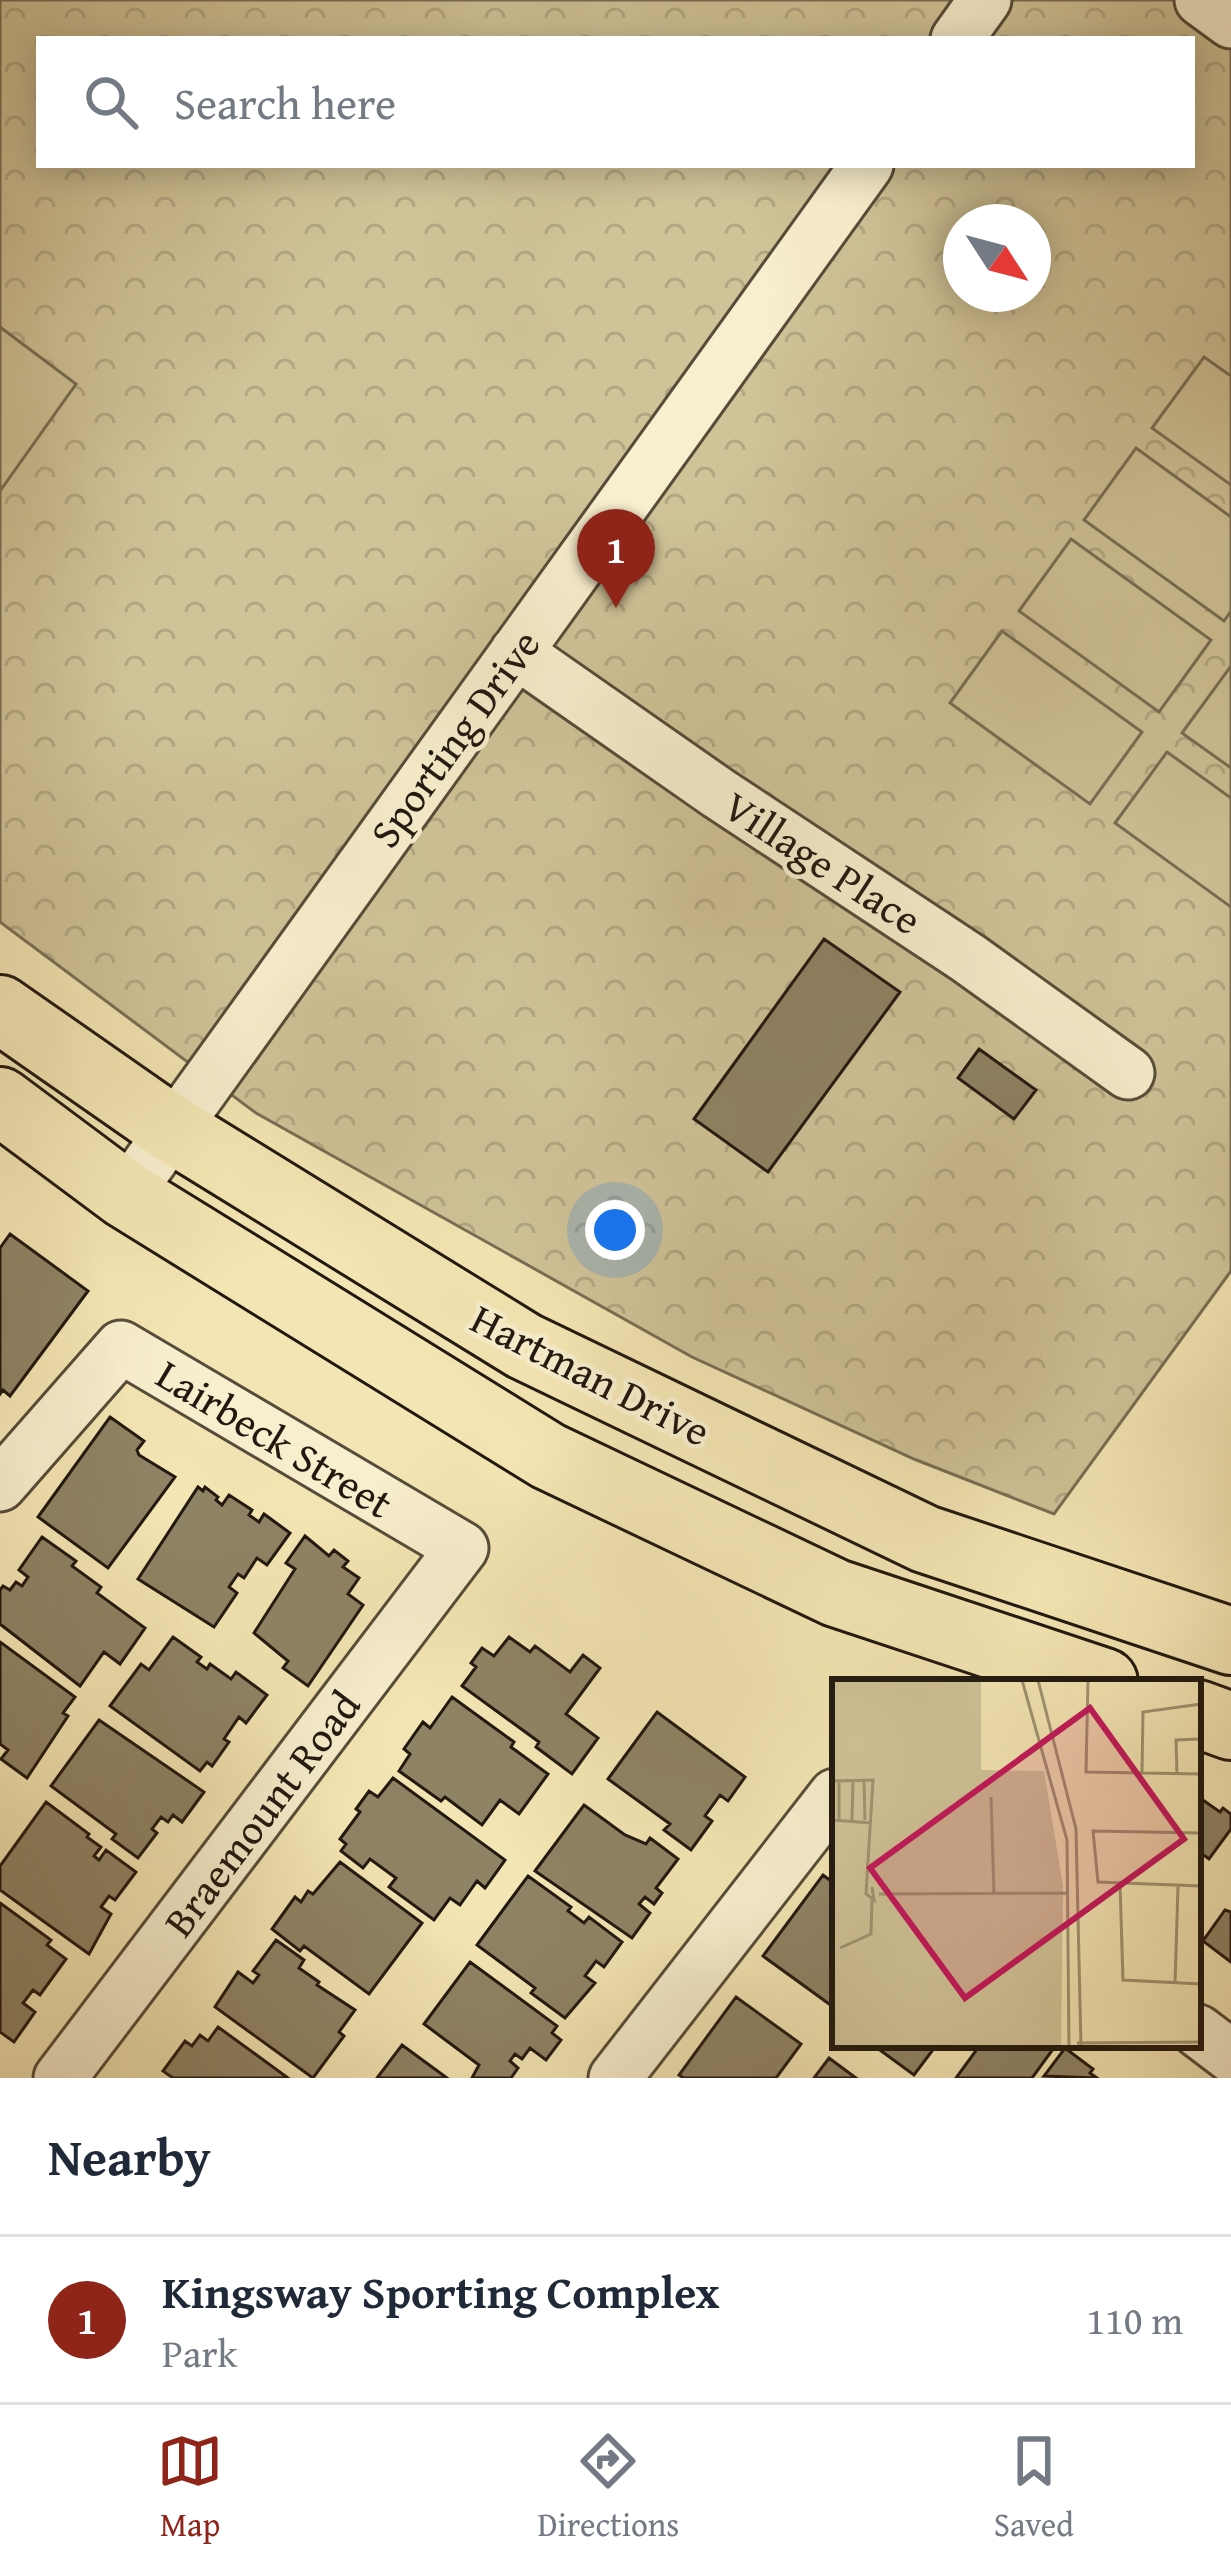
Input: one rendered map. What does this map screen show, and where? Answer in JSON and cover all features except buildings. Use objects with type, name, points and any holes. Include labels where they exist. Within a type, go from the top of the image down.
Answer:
[{"type":"main road","name":"Hartman Drive","points":[[0,1009],[172,1129],[524,1346],[925,1539],[1231,1641]]},
{"type":"main road","name":"Hartman Drive","points":[[0,1101],[126,1195],[548,1456],[836,1593],[1095,1679]]},
{"type":"main road","points":[[1201,1715],[1231,1726]]},
{"type":"street","points":[[959,36],[986,0]]},
{"type":"street","points":[[1202,0],[1231,22]]},
{"type":"street","name":"Sporting Drive","points":[[126,1195],[865,168]]},
{"type":"street","name":"Village Place","points":[[516,652],[968,958],[1128,1073]]},
{"type":"street","name":"Lairbeck Street","points":[[2,1477],[122,1347],[462,1548]]},
{"type":"street","name":"Braemount Road","points":[[60,2078],[462,1548]]},
{"type":"street","points":[[615,2078],[832,1799]]},
{"type":"street","points":[[1201,2033],[1231,2056]]},
{"type":"green space","points":[[0,0],[1231,0],[1231,1271],[1054,1514],[914,1459],[692,1357],[256,1113],[0,922]]},
{"type":"green space","points":[[0,327],[76,384],[0,491]]},
{"type":"green space","points":[[1204,357],[1231,376],[1231,485],[1152,428]]},
{"type":"green space","points":[[1136,448],[1231,517],[1231,611],[1224,621],[1084,520]]},
{"type":"green space","points":[[1071,539],[1211,640],[1159,712],[1019,611]]},
{"type":"green space","points":[[1002,631],[1142,732],[1090,804],[950,703]]},
{"type":"green space","points":[[1231,666],[1231,768],[1182,733]]},
{"type":"green space","points":[[1167,752],[1231,798],[1231,907],[1115,823]]},
{"type":"place","name":"Kingsway Sporting Complex","points":[[616,608]]}]
